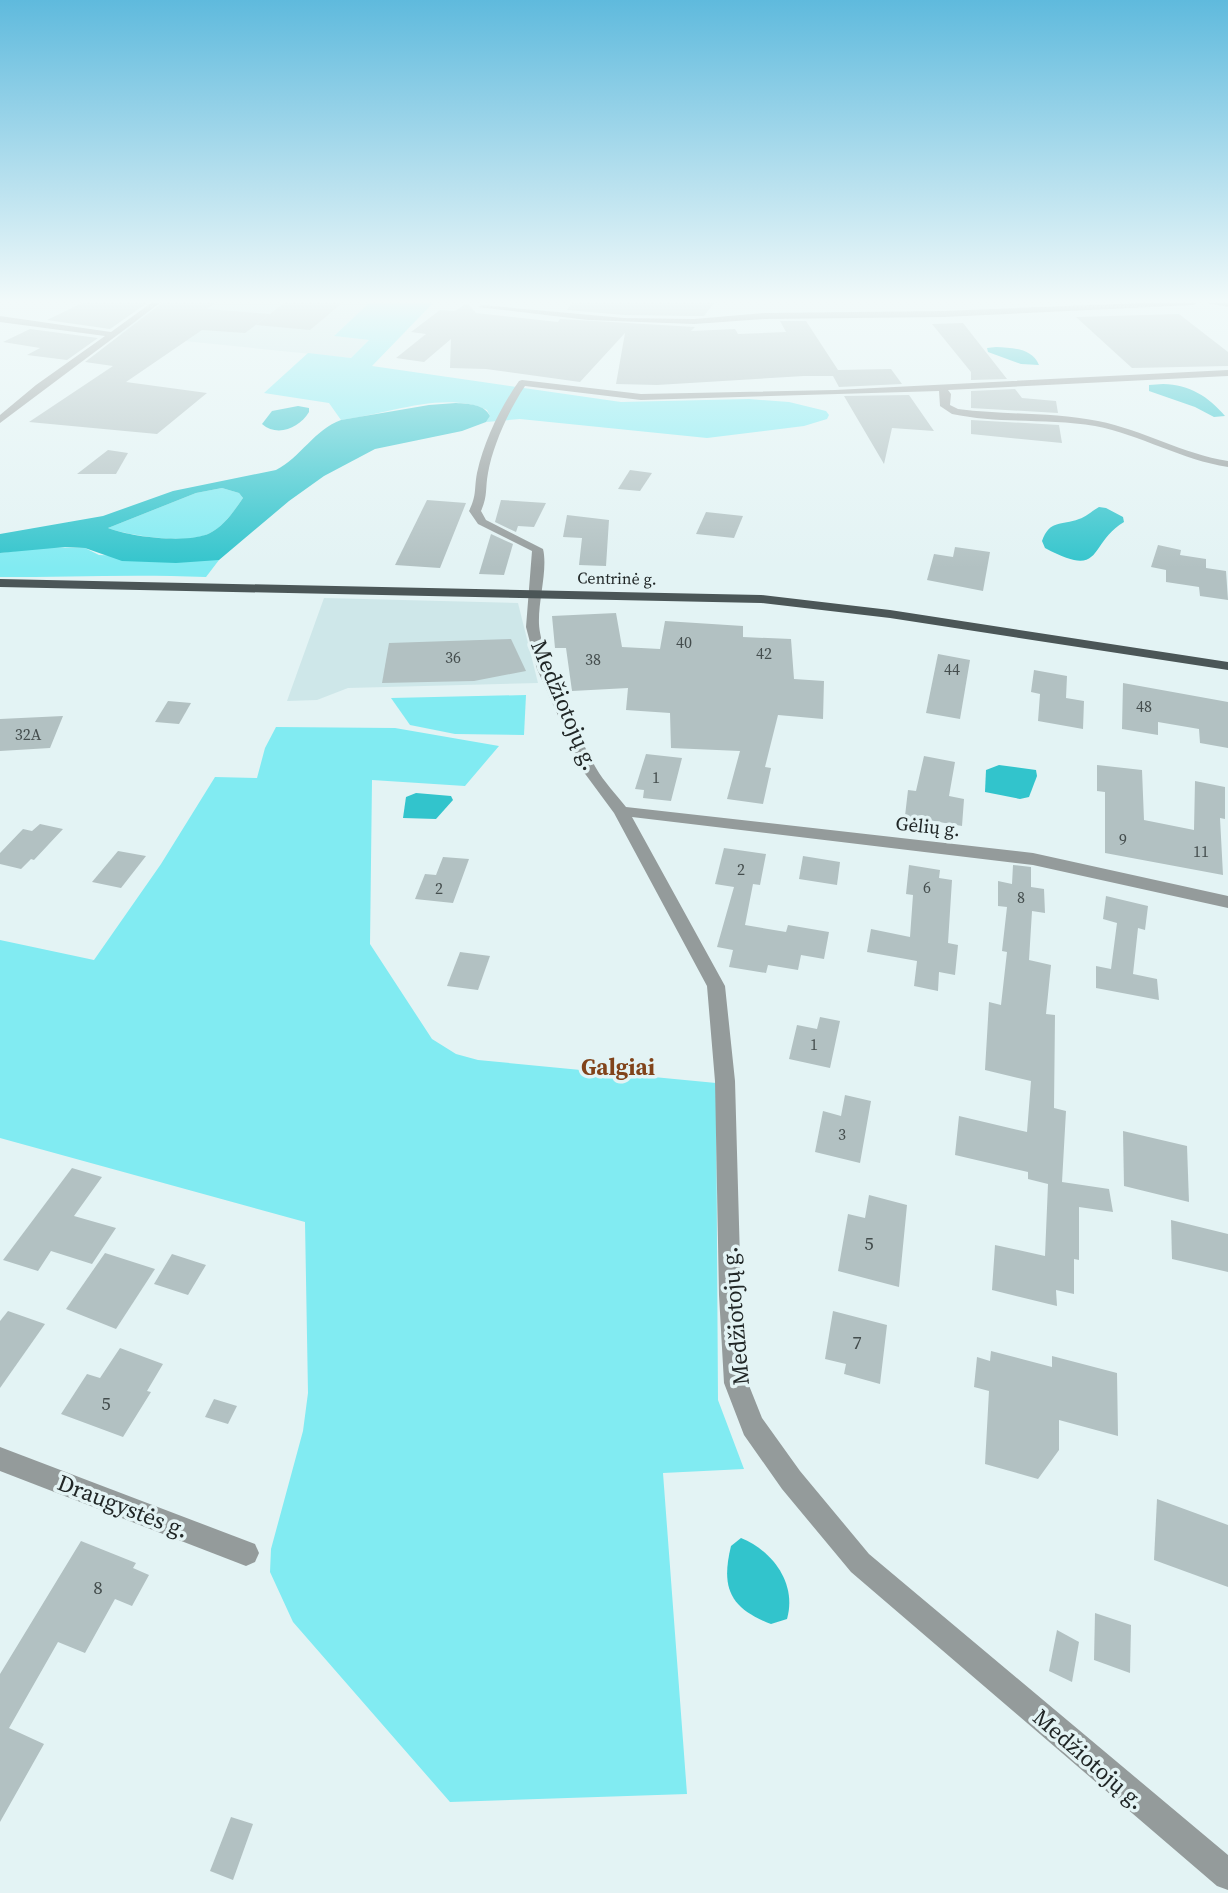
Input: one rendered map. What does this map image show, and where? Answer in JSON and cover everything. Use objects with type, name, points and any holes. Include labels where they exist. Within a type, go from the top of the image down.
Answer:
[{"type":"main road","name":"Centrinė g.","points":[[0,583],[712,597],[797,602],[1228,666]]},
{"type":"street","points":[[0,420],[34,391]]},
{"type":"street","name":"Medžiotojų g.","points":[[516,391],[506,407],[482,474],[482,497],[475,512],[482,522],[528,543],[537,550],[539,557],[533,594],[532,627],[544,668],[590,771],[621,811],[716,986],[725,1081],[730,1295],[736,1383],[753,1426],[791,1480],[860,1563],[1228,1875]]},
{"type":"street","name":"Medžiotojų g.","points":[[593,391],[641,397],[871,391]]},
{"type":"street","points":[[944,391],[945,406],[955,412],[1109,426],[1190,457],[1228,464]]},
{"type":"street","name":"Gėlių g.","points":[[621,811],[1032,859],[1228,902]]},
{"type":"street","name":"Draugystės g.","points":[[0,1459],[246,1553]]},
{"type":"shaded area","points":[[547,391],[621,402],[749,399],[789,402],[826,411],[829,415],[827,419],[804,426],[707,438],[520,419],[486,422],[490,416],[487,410],[452,402],[341,420],[329,403],[264,393]]},
{"type":"shaded area","points":[[1150,391],[1194,391],[1212,403],[1225,416],[1214,417],[1195,407]]},
{"type":"shaded area","points":[[471,404],[484,409],[490,416],[486,422],[462,431],[375,449],[324,476],[289,501],[219,560],[176,563],[122,561],[85,548],[65,547],[0,553],[0,534],[103,516],[173,491],[276,470],[323,430],[341,420],[429,405]],"holes":[[[222,488],[239,493],[243,498],[228,518],[215,530],[200,536],[159,538],[108,528],[196,493]]]},
{"type":"shaded area","points":[[298,406],[309,408],[309,412],[300,422],[288,429],[275,430],[262,424],[272,411]]},
{"type":"shaded area","points":[[222,488],[239,493],[243,498],[220,526],[200,537],[159,538],[108,528],[196,493]]},
{"type":"shaded area","points":[[1099,507],[1123,517],[1124,522],[1112,531],[1087,560],[1077,561],[1045,548],[1042,541],[1052,526],[1082,518]]},
{"type":"shaded area","points":[[45,547],[85,548],[99,555],[219,560],[206,577],[0,577],[0,553]]},
{"type":"shaded area","points":[[324,598],[518,603],[538,683],[348,688],[317,700],[287,701]]},
{"type":"shaded area","points":[[526,695],[524,735],[455,734],[410,725],[391,698]]},
{"type":"shaded area","points":[[276,727],[395,728],[499,746],[465,786],[372,780],[370,944],[432,1039],[456,1054],[478,1060],[716,1083],[718,1400],[744,1469],[663,1473],[687,1794],[450,1802],[293,1622],[270,1572],[271,1549],[303,1431],[308,1393],[305,1222],[0,1138],[0,940],[94,960],[161,864],[215,777],[257,778],[265,748]]},
{"type":"shaded area","points":[[999,765],[1036,770],[1037,776],[1029,797],[1020,799],[985,792],[986,770]]},
{"type":"shaded area","points":[[416,793],[451,796],[453,800],[436,819],[403,818],[406,797]]},
{"type":"shaded area","points":[[741,1538],[763,1551],[780,1570],[789,1593],[787,1619],[771,1624],[757,1618],[737,1603],[728,1584],[727,1573],[731,1546]]},
{"type":"building","points":[[75,391],[207,393],[157,434],[29,422]]},
{"type":"building","points":[[971,391],[1017,391],[1022,398],[1056,401],[1058,413],[971,408]]},
{"type":"building","points":[[909,395],[934,431],[892,428],[884,464],[844,396]]},
{"type":"building","points":[[971,420],[1059,425],[1062,443],[971,434]]},
{"type":"building","points":[[108,450],[128,453],[116,474],[77,474]]},
{"type":"building","points":[[630,470],[652,473],[640,491],[618,489]]},
{"type":"building","points":[[427,500],[466,503],[440,568],[395,565]]},
{"type":"building","points":[[501,500],[546,503],[534,527],[518,526],[516,532],[495,522]]},
{"type":"building","points":[[706,512],[743,516],[734,538],[696,534]]},
{"type":"building","points":[[567,515],[609,520],[606,566],[579,565],[582,538],[563,537]]},
{"type":"building","points":[[491,534],[513,544],[504,575],[479,574]]},
{"type":"building","points":[[1158,545],[1181,550],[1180,555],[1206,559],[1206,568],[1226,571],[1228,600],[1200,596],[1199,587],[1166,582],[1166,570],[1151,567]]},
{"type":"building","points":[[955,547],[990,552],[983,591],[927,580],[934,554],[953,557]]},
{"type":"building","points":[[616,613],[622,647],[660,649],[665,621],[743,626],[743,637],[791,639],[794,679],[824,681],[823,719],[778,715],[765,767],[771,768],[763,804],[727,799],[740,751],[671,748],[670,713],[626,710],[628,688],[572,691],[566,648],[555,648],[552,616]]},
{"type":"building","points":[[511,639],[526,671],[474,681],[382,683],[389,643]]},
{"type":"building","points":[[938,654],[970,660],[960,719],[926,713]]},
{"type":"building","points":[[1034,670],[1067,676],[1066,698],[1084,701],[1083,729],[1038,721],[1040,694],[1031,692]]},
{"type":"building","points":[[1123,683],[1228,702],[1228,748],[1200,743],[1199,729],[1158,722],[1158,735],[1122,729]]},
{"type":"building","points":[[168,701],[191,703],[179,724],[155,722]]},
{"type":"building","points":[[63,716],[50,748],[0,751],[0,719]]},
{"type":"building","points":[[646,754],[682,758],[671,801],[643,798],[644,790],[635,789]]},
{"type":"building","points":[[924,756],[955,762],[949,796],[964,799],[962,826],[905,816],[908,790],[916,791]]},
{"type":"building","points":[[1097,765],[1142,770],[1144,820],[1194,830],[1195,781],[1225,787],[1225,819],[1220,818],[1223,875],[1105,853],[1105,792],[1097,791]]},
{"type":"building","points":[[40,824],[63,829],[34,860],[31,859],[21,869],[0,864],[0,853],[23,829],[32,831]]},
{"type":"building","points":[[724,848],[766,854],[760,885],[753,884],[745,925],[786,932],[788,925],[829,932],[824,959],[801,955],[798,970],[768,965],[766,973],[729,967],[733,950],[717,947],[734,887],[715,884]]},
{"type":"building","points":[[118,851],[146,856],[121,888],[92,882]]},
{"type":"building","points":[[803,856],[840,862],[837,885],[799,879]]},
{"type":"building","points":[[443,857],[469,859],[453,903],[415,899],[425,874],[436,875]]},
{"type":"building","points":[[909,865],[940,870],[939,878],[952,880],[948,943],[958,945],[955,975],[939,972],[938,991],[914,986],[917,961],[867,952],[871,929],[910,937],[913,895],[906,894]]},
{"type":"building","points":[[1013,865],[1031,867],[1031,887],[1044,889],[1045,913],[1032,911],[1029,960],[1051,965],[1046,1014],[1055,1015],[1054,1108],[1066,1111],[1062,1182],[1109,1189],[1113,1212],[1079,1207],[1079,1260],[1074,1259],[1074,1294],[1056,1290],[1057,1306],[992,1290],[995,1245],[1045,1256],[1048,1184],[1028,1179],[1028,1172],[955,1155],[959,1116],[1027,1132],[1031,1081],[985,1070],[989,1002],[1001,1005],[1007,952],[1002,951],[1007,907],[998,906],[998,881],[1012,884]]},
{"type":"building","points":[[1106,896],[1148,906],[1145,930],[1138,928],[1133,974],[1157,979],[1159,1000],[1096,988],[1096,966],[1111,969],[1117,923],[1103,919]]},
{"type":"building","points":[[460,952],[490,956],[478,990],[447,986]]},
{"type":"building","points":[[820,1017],[840,1021],[830,1068],[789,1059],[797,1025],[817,1029]]},
{"type":"building","points":[[845,1095],[871,1101],[860,1163],[815,1152],[823,1111],[841,1116]]},
{"type":"building","points":[[1123,1131],[1187,1146],[1189,1202],[1124,1186]]},
{"type":"building","points":[[72,1168],[102,1177],[74,1216],[116,1228],[92,1264],[51,1251],[38,1271],[3,1260]]},
{"type":"building","points":[[869,1195],[907,1205],[899,1287],[838,1271],[848,1214],[865,1218]]},
{"type":"building","points":[[1171,1220],[1228,1234],[1228,1272],[1172,1259]]},
{"type":"building","points":[[105,1253],[155,1269],[116,1329],[66,1309]]},
{"type":"building","points":[[172,1254],[206,1265],[188,1295],[154,1284]]},
{"type":"building","points":[[8,1311],[45,1324],[0,1388],[0,1321]]},
{"type":"building","points":[[833,1311],[887,1325],[880,1384],[844,1374],[846,1364],[825,1359]]},
{"type":"building","points":[[120,1348],[163,1364],[147,1391],[151,1392],[123,1437],[61,1414],[87,1374],[100,1378]]},
{"type":"building","points":[[991,1351],[1052,1367],[1052,1356],[1117,1373],[1118,1436],[1059,1420],[1059,1450],[1038,1479],[985,1464],[989,1391],[974,1387],[977,1357],[990,1361]]},
{"type":"building","points":[[214,1399],[237,1406],[228,1424],[205,1417]]},
{"type":"building","points":[[1157,1499],[1228,1525],[1228,1587],[1154,1560]]},
{"type":"building","points":[[81,1541],[136,1563],[133,1568],[149,1575],[132,1606],[115,1599],[85,1653],[58,1642],[9,1728],[44,1744],[0,1822],[0,1674]]},
{"type":"building","points":[[1095,1613],[1131,1625],[1130,1673],[1094,1660]]},
{"type":"building","points":[[1057,1630],[1079,1642],[1072,1682],[1049,1671]]},
{"type":"building","points":[[231,1817],[253,1824],[233,1880],[210,1871]]},
{"type":"district","name":"Galgiai","points":[[618,1067]]}]
